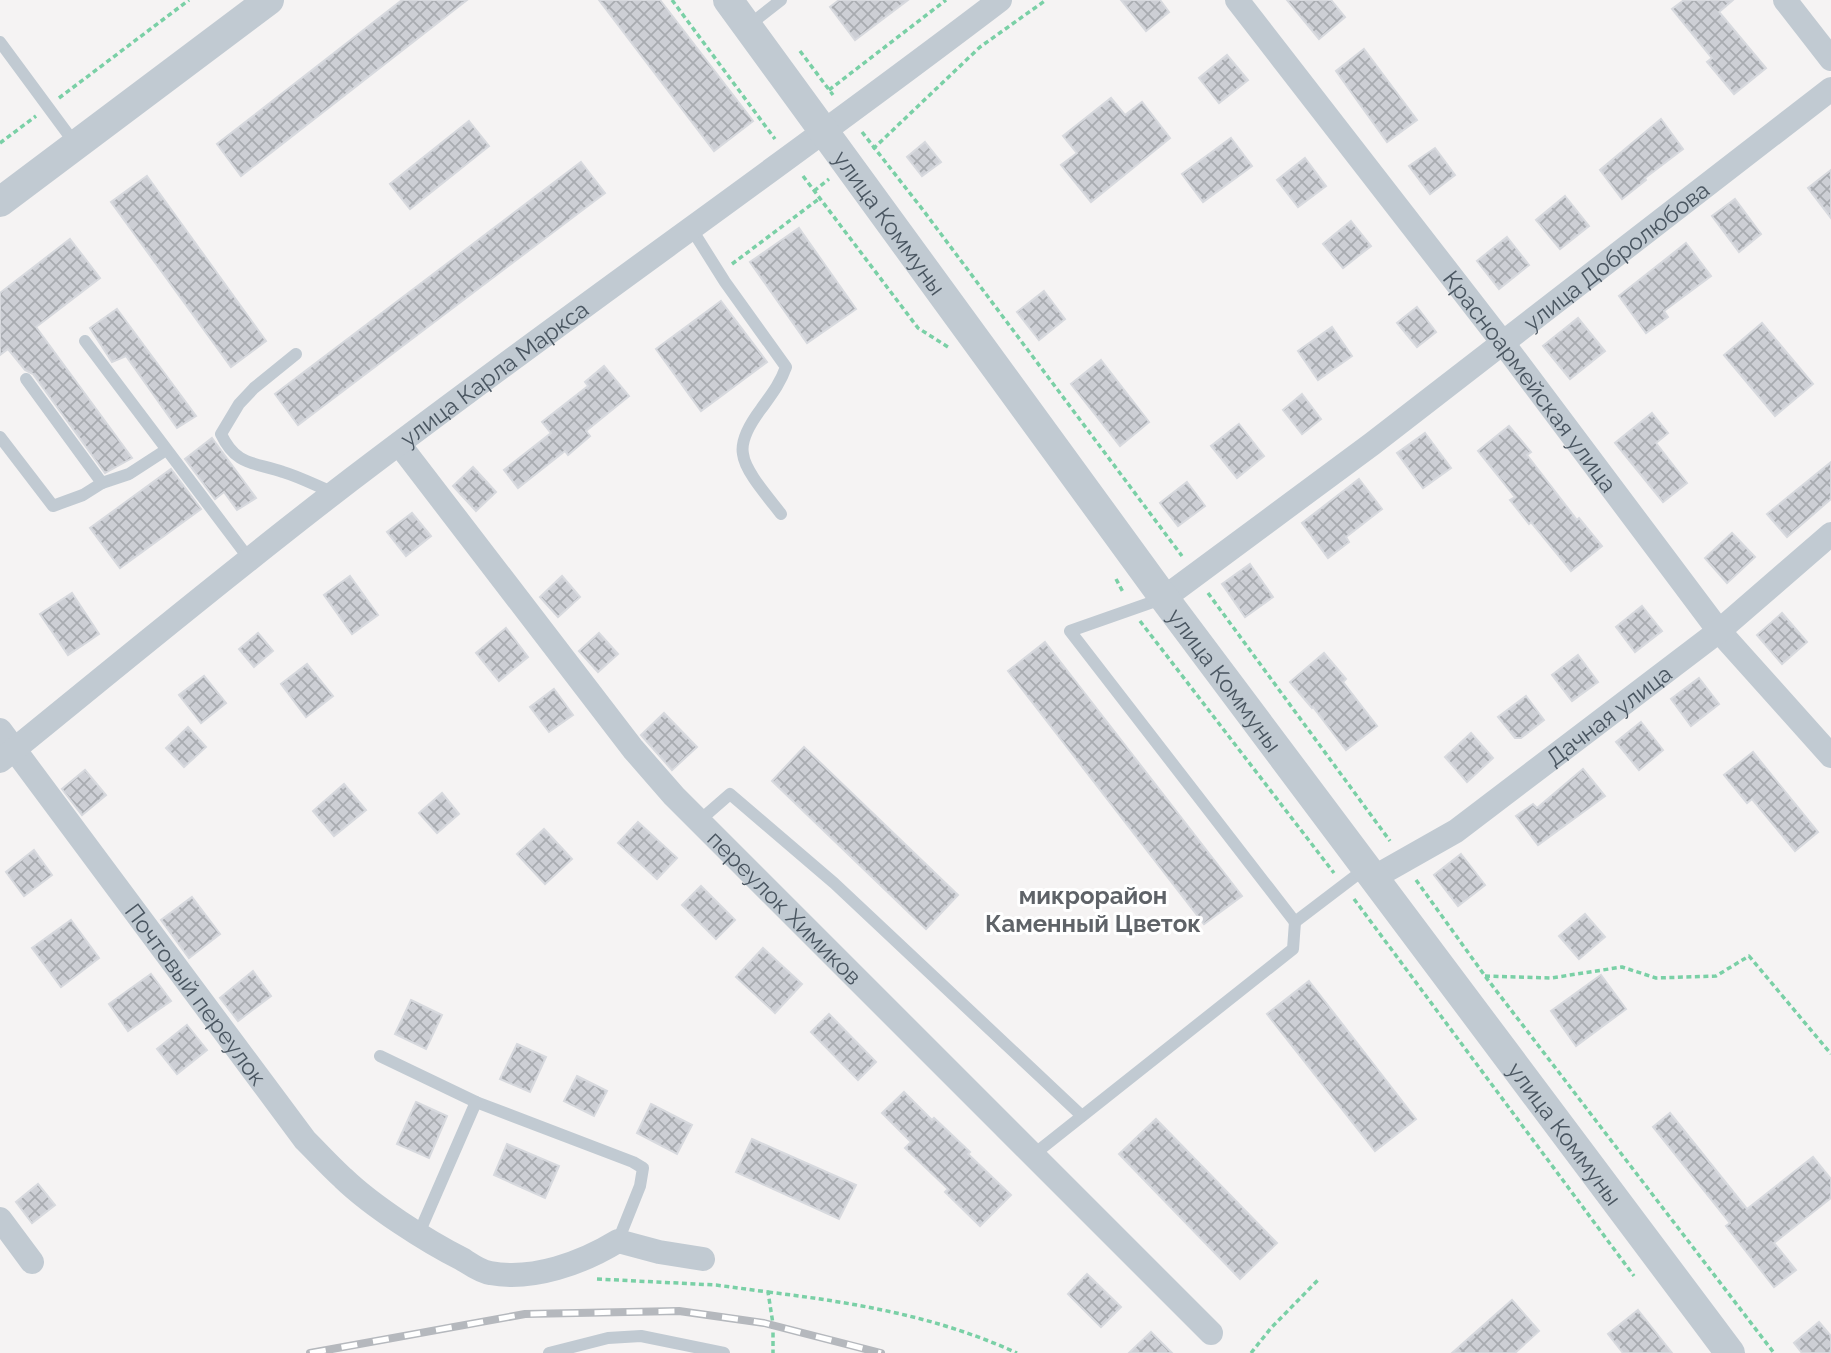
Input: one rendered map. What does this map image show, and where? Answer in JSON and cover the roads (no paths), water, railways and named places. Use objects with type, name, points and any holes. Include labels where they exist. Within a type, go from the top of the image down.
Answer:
[{"type":"street","points":[[0,202],[269,0]]},
{"type":"street","name":"улица Коммуны","points":[[728,0],[1164,598],[1361,877],[1730,1353]]},
{"type":"street","name":"улица Карла Маркса","points":[[5,747],[399,444],[691,228],[789,159],[1000,0]]},
{"type":"street","name":"Красноармейская улица","points":[[1237,0],[1503,343],[1719,631],[1831,756]]},
{"type":"street","points":[[1786,0],[1831,59]]},
{"type":"street","name":"улица Добролюбова","points":[[1164,598],[1372,444],[1831,89]]},
{"type":"street","name":"переулок Химиков","points":[[399,444],[633,749],[699,821],[1211,1333]]},
{"type":"street","name":"Дачная улица","points":[[1361,877],[1402,860],[1456,831],[1719,631],[1831,534]]},
{"type":"street","name":"Почтовый переулок","points":[[5,747],[305,1140],[344,1180],[447,1252],[489,1273],[528,1274],[595,1255],[618,1241]]},
{"type":"street","points":[[0,1219],[32,1262]]},
{"type":"street","points":[[618,1241],[659,1252],[703,1259]]},
{"type":"lane","points":[[747,26],[781,0]]},
{"type":"lane","points":[[0,42],[76,145]]},
{"type":"lane","points":[[691,228],[719,273],[786,367],[779,385],[759,411],[745,437],[743,454],[750,471],[781,514]]},
{"type":"lane","points":[[85,341],[250,560]]},
{"type":"lane","points":[[296,354],[254,388],[239,404],[221,433],[238,458],[257,466],[282,471],[334,493]]},
{"type":"lane","points":[[26,379],[102,483]]},
{"type":"lane","points":[[0,437],[53,506],[83,495],[102,483],[129,474],[166,450]]},
{"type":"lane","points":[[1033,1155],[1293,949],[1295,922],[1070,631],[1164,598]]},
{"type":"lane","points":[[699,821],[730,794],[834,883],[1082,1116]]},
{"type":"lane","points":[[1295,922],[1361,877]]},
{"type":"lane","points":[[380,1056],[476,1102],[643,1168],[640,1186],[618,1241]]},
{"type":"lane","points":[[419,1233],[476,1102]]},
{"type":"lane","points":[[549,1353],[608,1338],[641,1336],[724,1353]]},
{"type":"railway","points":[[310,1353],[525,1314],[679,1311],[764,1323],[881,1353]]},
{"type":"district","name":"микрорайон Каменный Цветок","points":[[1093,909]]}]
